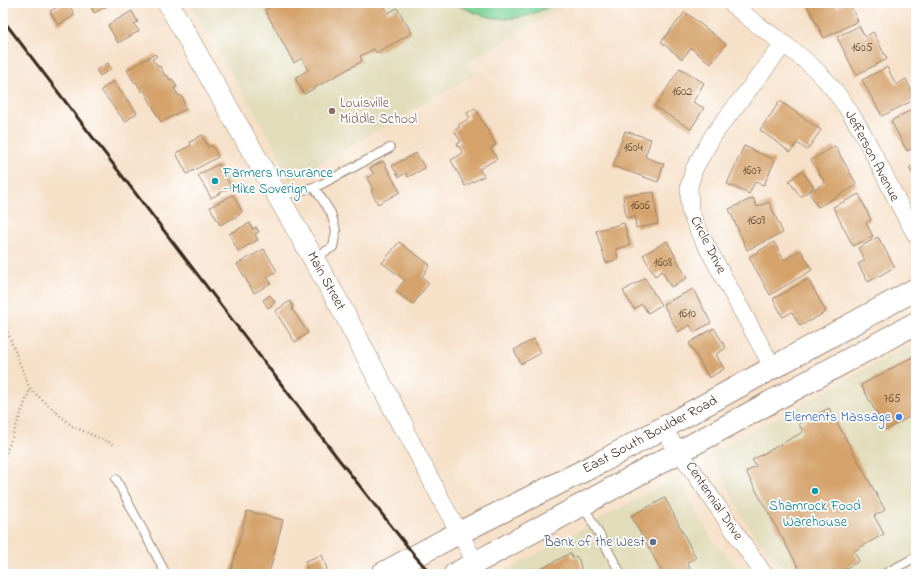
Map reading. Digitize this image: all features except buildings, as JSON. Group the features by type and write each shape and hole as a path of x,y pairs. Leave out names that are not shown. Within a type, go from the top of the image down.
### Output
{"main road":[{"name":"East South Boulder Road","path":"382,574 459,533 553,487 916,289"},
{"name":"East South Boulder Road","path":"455,574 916,323"}],"street":[{"name":"Main Street","path":"168,3 341,307 459,533 476,562"},
{"name":"Jefferson Avenue","path":"731,3 815,70 844,104 857,123 916,235"},
{"name":"Circle Drive","path":"773,368 700,234 690,211 689,187 694,169 714,134 784,44"},
{"name":"Centennial Drive","path":"662,428 764,574"}],"lane":[{"path":"279,197 320,186 390,148"},
{"path":"314,187 331,213 336,231 333,247 314,258"},
{"path":"116,479 166,574"},
{"path":"583,505 621,574"},
{"path":"884,574 916,557"}],"path":[{"path":"3,321 30,389 72,426 115,445"},
{"path":"3,461 30,389"}],"shaded area":[{"name":"Louisville Middle School","path":"190,3 570,3 467,62 474,75 289,181 276,148"},
{"path":"916,342 916,563 896,574 787,574 744,519 711,454"},
{"path":"677,477 713,541 744,574 500,574"}],"green space":[{"path":"454,3 555,3 529,15 505,19 480,15"}],"railway":[{"path":"3,20 340,461 431,574"}],"place":[{"name":"Louisville Middle School","path":"332,111"},
{"name":"Farmers Insurance - Mike Soverign","path":"215,181"},
{"name":"Elements Massage","path":"899,417"},
{"name":"Shamrock Food Warehouse","path":"815,491"},
{"name":"Bank of the West","path":"653,542"}]}
